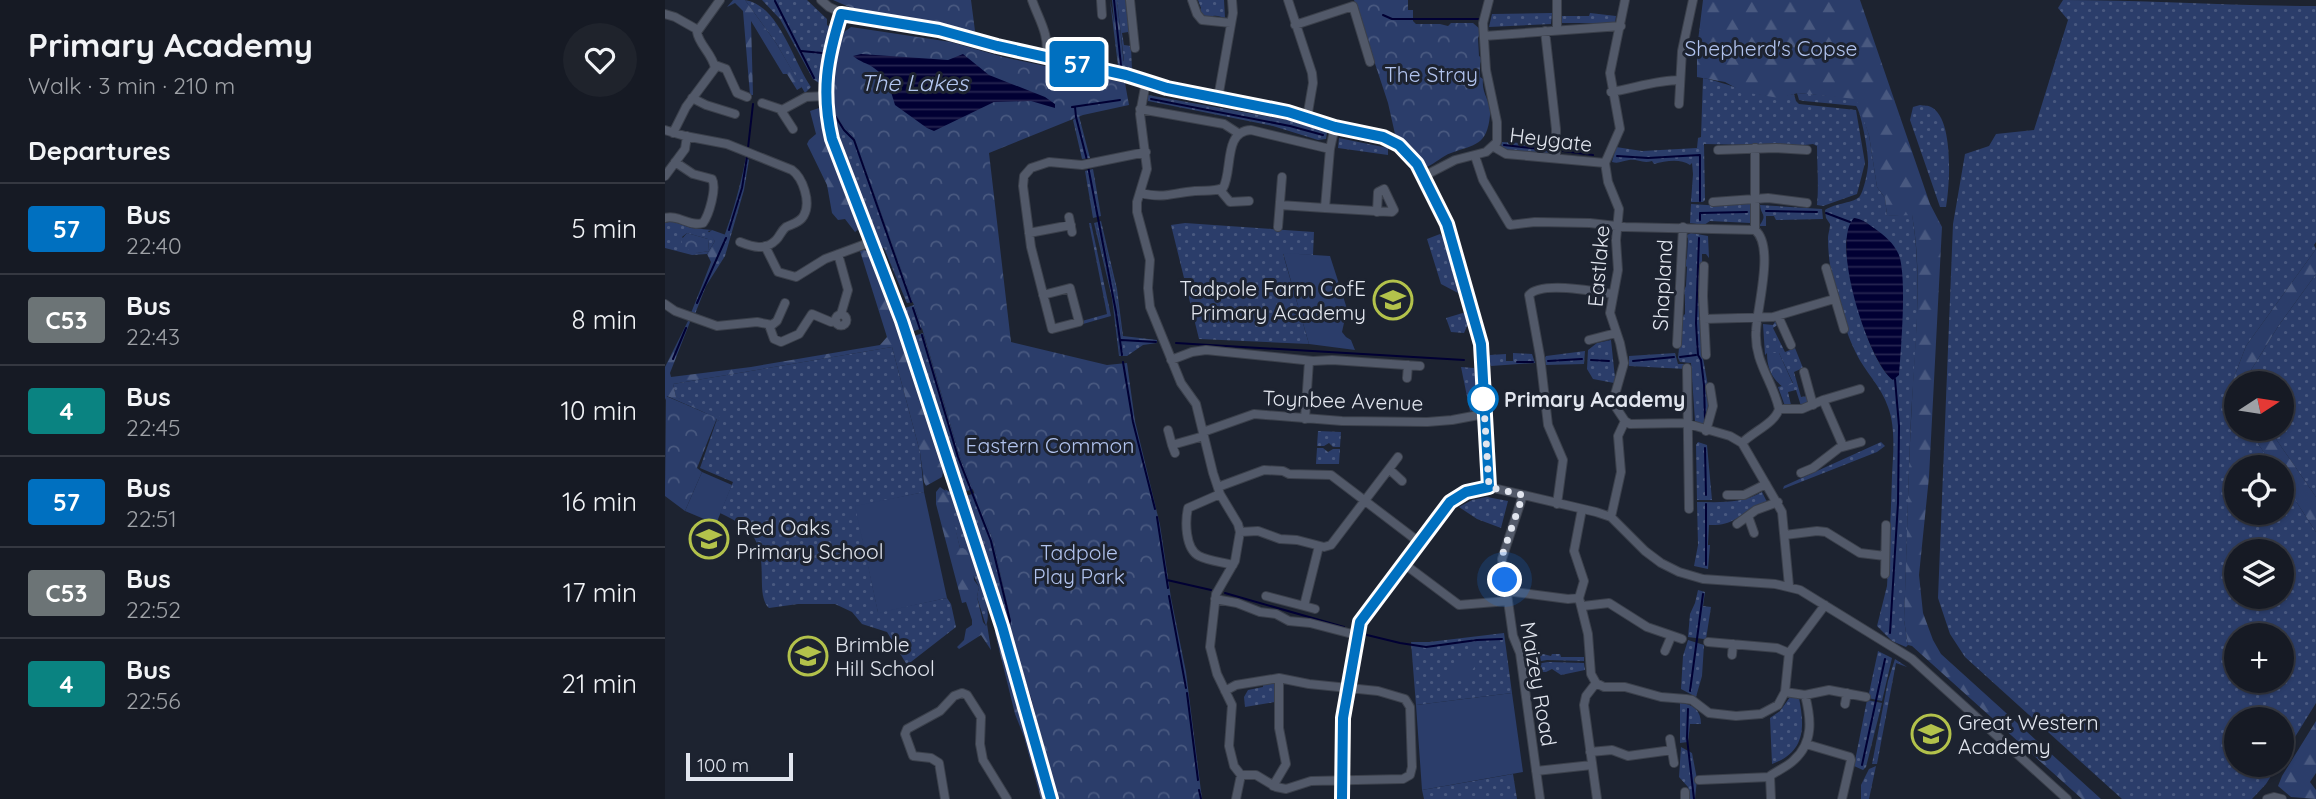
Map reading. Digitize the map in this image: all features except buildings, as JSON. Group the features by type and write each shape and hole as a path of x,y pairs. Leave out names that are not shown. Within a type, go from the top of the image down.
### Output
{"street":[{"path":"720,0 698,30 698,38 709,50 715,65 726,69 737,93 747,97"},
{"path":"821,0 841,14 939,30 1393,141 1409,154 1424,176 1452,238 1486,350 1484,414 1489,487"},
{"path":"1032,0 1045,31 1046,57"},
{"path":"1101,0 1102,15"},
{"path":"1125,43 1135,45 1130,0"},
{"path":"1192,0 1202,20 1231,23"},
{"path":"1218,98 1231,23 1232,0"},
{"path":"1288,0 1314,83 1307,118"},
{"path":"1424,176 1451,162 1475,156 1494,147 1497,142 1498,130 1487,84 1483,23 1489,0"},
{"path":"1557,0 1557,30"},
{"path":"1605,163 1620,129 1609,73 1625,0"},
{"path":"1679,104 1684,40 1693,0"},
{"path":"1295,25 1352,3 1370,62"},
{"path":"665,14 698,30"},
{"path":"841,14 828,57 825,96 835,149 902,321 986,575 1051,799"},
{"path":"1484,36 1621,26"},
{"path":"1545,31 1557,139 1556,158"},
{"path":"715,65 669,131 727,144 792,170 798,175 806,196 804,216 784,228 774,241 756,247 740,242"},
{"path":"1611,92 1665,80 1680,80"},
{"path":"1146,82 1140,109 1147,169 1137,212 1150,260 1148,297 1184,389 1196,404 1219,491 1240,532 1233,565 1218,587 1210,647 1217,674 1233,707 1229,746 1234,766 1241,775"},
{"path":"782,110 806,97 825,96"},
{"path":"692,98 735,114"},
{"path":"762,103 782,110 793,129"},
{"path":"1140,109 1224,124 1238,133 1251,130 1330,149"},
{"path":"1325,208 1330,149 1335,127"},
{"path":"1140,193 1162,197 1194,191 1220,190 1226,185 1238,133"},
{"path":"665,176 685,149 687,136"},
{"name":"Heygate","path":"1494,147 1506,154 1605,163"},
{"path":"1755,148 1755,230"},
{"path":"1718,150 1807,150"},
{"path":"1043,295 1070,288 1079,321 1052,329 1043,295 1029,233 1023,184 1026,174 1034,167 1049,162 1083,165 1146,152"},
{"path":"1475,156 1483,180 1510,225 1535,222 1755,230 1760,234 1763,242 1761,300 1756,338 1759,359 1779,409 1774,420 1756,430 1742,443"},
{"path":"665,218 671,216 694,225 703,223 715,188 712,179 693,174 675,162"},
{"name":"Eastlake","path":"1605,163 1608,182 1619,206 1618,270 1610,313 1624,363 1614,398 1615,406 1625,421"},
{"path":"1278,228 1282,177"},
{"path":"1220,190 1230,202 1249,201"},
{"path":"1713,202 1768,198 1807,203"},
{"path":"1280,205 1377,212"},
{"path":"1029,233 1071,224"},
{"name":"Shapland","path":"1677,344 1683,228"},
{"path":"765,246 777,271 793,277 801,276 814,264 871,242"},
{"path":"769,325 774,339 781,342 799,334 812,314 831,322 838,317 848,290 838,254"},
{"path":"1704,266 1706,355"},
{"path":"1826,268 1844,329"},
{"path":"1556,504 1563,460 1548,425 1528,300 1531,291 1564,288 1612,294"},
{"path":"1704,318 1777,316 1834,299"},
{"path":"666,308 717,326 757,322 769,325 776,321 785,303"},
{"path":"1777,316 1791,345"},
{"name":"Eastlake","path":"1590,340 1616,333"},
{"path":"1171,360 1206,350 1309,361 1420,366"},
{"path":"1305,419 1309,361"},
{"path":"1407,378 1408,365"},
{"path":"1679,502 1689,505 1687,368"},
{"path":"1804,372 1813,405"},
{"path":"1706,430 1713,406 1710,387"},
{"path":"1779,409 1798,409 1860,389"},
{"path":"1823,400 1843,446"},
{"name":"Toynbee Avenue","path":"1168,430 1174,449 1203,434 1254,414 1305,419 1427,422 1484,414"},
{"path":"1611,517 1621,472 1618,436 1625,421 1636,425 1688,424 1730,436 1742,443 1778,502 1784,517 1789,586"},
{"path":"1801,473 1813,468 1843,446 1861,442"},
{"path":"1240,532 1258,531 1280,539 1319,546 1331,545 1398,457"},
{"path":"1389,469 1402,481"},
{"path":"1233,565 1198,556 1191,546 1188,534 1188,508 1264,470 1283,471 1294,475 1336,476 1365,502 1419,542"},
{"path":"1727,495 1744,495 1766,484"},
{"path":"1342,799 1342,733 1356,635 1362,617 1454,499 1489,487 1611,517 1644,551 1679,572 1712,580 1789,586 1825,605 1912,659 2067,799"},
{"name":"Maizey Road","path":"1523,495 1502,559 1513,636 1520,653 1540,799"},
{"path":"1737,524 1756,510 1778,502"},
{"path":"1582,509 1574,551 1584,581 1581,602 1588,634 1591,674 1596,683 1604,687 1625,687 1661,697 1692,700 1709,713 1724,716 1764,714 1777,705 1785,692 1789,653 1825,605"},
{"path":"1748,516 1754,533"},
{"path":"1885,574 1886,525"},
{"path":"1785,535 1826,531 1860,553 1885,556"},
{"path":"1304,606 1319,546"},
{"path":"1403,564 1459,605 1508,601"},
{"path":"1506,591 1581,602 1609,603 1647,626 1682,639"},
{"path":"1266,596 1315,609"},
{"path":"1215,599 1276,614 1289,621 1310,623 1356,635"},
{"path":"1665,651 1671,636"},
{"path":"1707,642 1777,648 1789,653"},
{"path":"1732,655 1733,644"},
{"path":"1225,691 1236,685 1279,678 1389,693 1409,703 1412,768 1410,775 1403,779 1311,781 1286,789 1273,786 1256,775 1241,775"},
{"path":"1273,786 1286,764 1279,728 1279,678"},
{"path":"1596,683 1584,701 1597,799"},
{"path":"1785,692 1805,695 1825,690 1866,697"},
{"path":"945,799 939,763 931,758 913,756 905,734 907,729 940,711 954,696 962,693 969,697 981,717 980,744 983,760 1007,799"},
{"path":"1845,704 1847,694"},
{"path":"1699,780 1770,777 1795,760 1806,744 1810,722 1805,695"},
{"path":"1670,739 1674,763"},
{"path":"1806,744 1850,757 1842,799"},
{"path":"1590,752 1607,750 1628,756 1672,750"},
{"path":"1536,771 1592,765"},
{"path":"1236,799 1241,775"},
{"path":"1770,777 1771,799"},
{"path":"2267,799 2282,799"}],"green space":[{"path":"733,0 745,0 776,43 802,87 797,90 787,74 783,74 751,21 753,95 750,95 743,11 735,3 727,7"},
{"path":"745,0 757,4 776,23 811,87 805,93 776,43"},
{"path":"762,0 807,0 827,19 827,25 832,28 823,56 819,83 813,79 780,19"},
{"path":"833,0 971,0 975,31 971,35 934,21 856,10"},
{"path":"1110,0 1118,63 1124,61 1117,0 1127,0 1131,40 1128,32 1122,33 1124,45 1131,46 1132,70 1118,66"},
{"path":"1112,0 1117,0 1124,65 1118,63"},
{"path":"1198,0 1224,0 1225,18 1203,16 1199,12 1201,8"},
{"name":"The Stray","path":"1354,0 1408,0 1408,10 1413,10 1413,21 1416,24 1448,26 1451,23 1473,23 1481,30 1478,38 1479,56 1482,58 1480,77 1483,79 1490,110 1483,138 1427,167 1411,146 1395,134 1388,103"},
{"name":"Shepherd's Copse","path":"1703,0 1860,0 1930,204 1942,227 1929,477 1919,575 1923,613 1941,654 2101,799 2082,799 1908,645 1904,620 1918,284 1912,215 1887,216 1885,198 1877,187 1869,135 1856,99 1798,93 1779,98 1743,92 1725,82 1697,77 1697,49"},
{"path":"2063,0 2316,6 2316,249 2246,346 2236,371 2224,371 2224,441 2256,441 2266,455 2224,455 2224,525 2294,525 2294,498 2316,532 2316,703 2294,739 2294,707 2224,707 2224,777 2270,777 2252,799 2122,799 1965,657 1950,634 1938,598 1953,224 1965,154 1989,146 1996,134 2034,130 2068,20 2058,8"},
{"path":"860,10 934,21 961,32 935,25 859,15"},
{"path":"1552,13 1551,24 1489,27 1492,14"},
{"path":"1590,13 1616,16 1615,23 1561,23 1562,16 1589,16"},
{"name":"Eastern Common","path":"851,27 951,42 1003,57 1125,83 1129,105 1083,115 989,153 1011,342 1107,365 1127,363 1135,421 1160,525 1186,672 1202,799 1058,799 1031,698 1009,630 1011,622 993,540 960,457 921,325 855,140 836,114 833,84 836,62 844,32"},
{"path":"1703,78 1770,96 1794,94 1799,104 1856,110 1865,163 1857,194 1823,206 1817,205 1817,146 1813,144 1704,144 1703,202 1691,202 1692,163 1690,165 1682,161 1672,161 1654,164 1652,161 1632,160 1612,162 1616,147 1642,151 1697,148 1698,138 1701,137"},
{"path":"829,88 833,94 837,116 855,140 913,302 907,303 884,248 877,249 835,137"},
{"path":"1797,93 1857,98 1869,135 1877,187 1885,198 1887,216 1912,214 1918,290 1904,620 1908,645 1906,647 1892,641 1877,626 1887,586 1893,450 1891,415 1885,399 1850,341 1830,267 1830,224 1825,210 1860,196 1868,164 1864,134 1856,106 1799,100","holes":["1854,218 1867,223 1901,266 1902,326 1893,380 1884,370 1867,337 1847,259 1846,242"]},
{"path":"1148,95 1288,120 1327,132 1326,139 1318,140 1273,126 1148,101"},
{"path":"1913,107 1931,107 1944,124 1949,153 1946,207 1940,207 1910,120"},
{"path":"819,108 845,195 860,228 855,232 845,219 838,220 832,213 827,185 807,144 816,134 810,111"},
{"path":"1079,116 1090,158 1082,159 1073,120"},
{"path":"1339,138 1388,148 1388,155 1338,148"},
{"path":"1554,141 1553,152 1548,155 1504,150 1501,145 1502,142 1544,144"},
{"path":"746,157 749,160 744,190 725,256 706,286 695,314 691,313 722,243"},
{"path":"1093,169 1101,216 1093,218 1085,171"},
{"path":"1732,203 1752,204 1750,223 1690,223 1691,204 1722,206"},
{"path":"1760,205 1822,209 1823,219 1776,220 1774,216 1766,216 1766,226 1759,226 1764,217"},
{"path":"672,221 691,228 712,230 708,231 715,241 709,251 707,254 692,255 665,248 665,223","holes":["687,233 708,239 709,251 697,253 682,237"]},
{"path":"1101,221 1117,289 1123,336 1157,340 1157,343 1143,345 1127,356 1119,356 1112,298 1094,223","holes":["1096,223 1100,223 1115,288 1122,338 1156,340 1123,343 1120,355 1114,304"]},
{"path":"1089,223 1111,316 1083,324 1082,321 1107,314"},
{"path":"1096,223 1100,223 1115,288 1122,337 1156,340 1123,343 1123,355 1120,355 1114,304"},
{"path":"1185,223 1314,232 1313,255 1283,254 1309,344 1199,339 1171,225"},
{"path":"712,230 726,235 702,294 699,293 711,262 707,254 715,241 708,233"},
{"path":"687,233 708,239 709,251 697,253 684,248 681,240"},
{"path":"1691,233 1708,236 1709,258 1702,254 1703,358 1711,403 1706,426 1695,421 1691,363 1680,362 1678,358 1682,317 1685,314 1683,292 1687,267 1684,264 1688,238 1685,236"},
{"path":"1440,234 1446,240 1458,293 1441,284 1427,239"},
{"path":"861,249 867,251 897,331 943,472 942,477 926,486 924,482 920,452 892,347 673,384 676,397 719,414 719,420 716,422 717,418 667,396 665,400 665,367 689,319 670,373 671,377 751,367 880,345 887,337"},
{"path":"2316,249 2316,274 2279,325 2250,371 2236,371 2246,346"},
{"path":"867,251 871,255 902,333 944,468 942,477 943,472 897,331"},
{"path":"881,251 905,308 914,305 922,328 912,332 908,330 878,252"},
{"path":"1283,253 1330,256 1350,318 1344,323 1342,332 1351,340 1355,350 1309,344"},
{"path":"2316,274 2316,497 2294,465 2294,455 2287,455 2277,441 2294,441 2294,371 2250,371 2279,325"},
{"path":"1466,312 1469,322 1464,333 1451,332 1446,318"},
{"path":"1776,320 1779,324 1773,328 1785,352 1795,348 1803,368 1794,372 1801,397 1808,396 1810,404 1801,406 1796,390 1788,392 1791,405 1796,404 1796,407 1785,406 1778,387 1793,383 1779,353 1765,355 1763,324 1773,325"},
{"path":"923,333 960,457 973,489 961,493 913,343 914,336"},
{"path":"1611,340 1614,383 1593,379 1587,369 1588,350 1597,343"},
{"path":"892,347 920,452 924,492 856,507 878,612 947,598 956,627 907,665 887,632 862,624 852,612 835,604 798,604 769,608 763,592 761,558 753,536 741,525 720,513 733,482 700,468 719,420 676,397 673,384"},
{"path":"1585,351 1584,364 1545,365 1546,356"},
{"path":"1513,353 1532,354 1535,363 1491,366 1488,360 1490,355 1506,354 1506,361 1513,361"},
{"path":"1675,353 1678,364 1687,364 1690,367 1693,420 1690,420 1686,369 1629,366 1629,356"},
{"path":"1767,353 1779,353 1793,384 1783,387 1775,380 1769,368"},
{"path":"1461,367 1474,368 1479,406 1476,410 1470,411"},
{"path":"666,396 717,418 697,468 702,472 685,511 665,496"},
{"path":"1318,431 1341,432 1340,447 1333,447 1329,443 1317,446"},
{"path":"2256,441 2277,441 2287,455 2266,455"},
{"path":"1698,442 1707,445 1712,500 1697,500"},
{"path":"1881,442 1885,446 1877,452 1783,489 1784,486"},
{"path":"1317,448 1328,452 1340,449 1339,464 1316,464"},
{"path":"2294,465 2316,497 2316,532 2294,498"},
{"path":"702,472 732,485 716,524 685,511"},
{"path":"940,487 947,492 960,548 972,551 974,580 979,587 977,597 983,622 986,626 987,624 991,650 981,635 959,649 957,647 964,640 966,629 972,625 972,620 966,602 962,603 936,504 936,492"},
{"path":"945,489 956,501 985,585 988,616 986,626 977,597 979,587 960,548"},
{"path":"924,492 947,598 878,613 855,506"},
{"path":"1762,492 1767,502 1727,523 1709,525 1708,569 1694,566 1698,545 1697,502 1738,500"},
{"path":"975,493 993,540 1011,622 1009,630 1031,697 1058,799 1054,799 1003,617 963,497"},
{"path":"1487,497 1508,501 1501,528 1477,519 1459,507 1472,500"},
{"name":"Tadpole Play Park","path":"1068,549 1075,549 1078,556 1086,561 1080,573 1072,578 1062,574 1057,567 1060,555"},
{"path":"1698,590 1705,592 1703,606 1711,607 1706,639 1688,637 1690,614"},
{"path":"996,624 1047,799 1041,799 1015,714 995,633"},
{"path":"1504,633 1512,693 1416,705 1411,642"},
{"path":"1688,640 1704,645 1702,676 1696,697 1681,689 1683,656"},
{"path":"1878,651 1892,658 1882,701 1868,698"},
{"path":"1543,654 1584,657 1584,661 1547,660 1525,664 1524,658"},
{"path":"1463,657 1475,666 1468,677 1457,681 1450,678 1455,659"},
{"path":"1895,659 1907,667 1896,663 1877,764 1872,764 1888,681"},
{"path":"1548,662 1584,663 1585,670 1561,675 1552,669 1546,672 1526,671 1525,666"},
{"path":"1263,682 1275,682 1275,702 1245,707 1244,697 1248,690 1263,687"},
{"path":"1512,693 1523,772 1422,790 1416,705"},
{"path":"1790,697 1799,698 1802,719 1800,738 1791,753 1772,764 1770,718 1780,711"},
{"path":"1867,700 1882,703 1863,770 1854,766"},
{"path":"1680,703 1695,709 1700,715 1701,724 1690,724 1688,742 1680,743"},
{"path":"2316,721 2316,773 2310,782 2316,790 2316,799 2291,797 2278,786 2282,777 2294,777 2294,757"},
{"path":"1681,747 1692,753 1697,779 1695,799 1690,799 1688,787 1679,777"},
{"path":"1876,766 1869,799 1861,799 1861,785 1869,769"},
{"path":"1513,774 1517,799 1424,799 1422,790"}],"water":[{"name":"The Lakes","path":"861,54 948,60 963,54 989,75 1045,97 1055,104 1055,108 1031,101 994,102 934,131 895,105 882,76 853,56"},
{"path":"1854,218 1864,221 1881,233 1892,243 1899,255 1903,280 1902,332 1899,375 1893,380 1883,369 1873,350 1855,301 1846,251 1848,231"}],"waterway":[{"path":"1114,0 1121,65"},
{"path":"775,1 814,78"},
{"path":"1383,15 1392,19 1478,19"},
{"path":"801,51 822,53"},
{"path":"1151,99 1323,135"},
{"path":"1072,107 1120,100"},
{"path":"748,148 753,104"},
{"path":"1075,107 1087,160"},
{"path":"834,114 854,140 911,302"},
{"path":"1504,145 1550,150"},
{"path":"1563,151 1593,155"},
{"path":"1617,156 1648,158 1700,155 1700,201"},
{"path":"729,230 742,188 747,157"},
{"path":"1088,166 1122,355"},
{"path":"1766,211 1817,212"},
{"path":"1700,220 1700,213 1747,212"},
{"path":"1826,213 1850,222"},
{"path":"697,303 726,238"},
{"path":"1699,238 1696,323 1698,355 1704,385 1705,420"},
{"path":"913,308 920,329"},
{"path":"673,359 686,328"},
{"path":"922,335 958,457 991,541 1010,621 1008,629 1030,698 1056,799"},
{"path":"1121,340 1156,342"},
{"path":"1176,343 1464,360"},
{"path":"1680,357 1696,355"},
{"path":"1633,361 1674,357"},
{"path":"1548,361 1582,359"},
{"path":"1591,360 1609,361"},
{"path":"1123,362 1133,422 1155,509"},
{"path":"1517,362 1533,362"},
{"path":"1890,633 1898,503 1899,426 1895,379"},
{"path":"1705,448 1706,495"},
{"path":"1706,504 1706,565"},
{"path":"1157,517 1168,588"},
{"path":"1167,580 1211,590"},
{"path":"1225,593 1344,627"},
{"path":"1690,691 1703,594"},
{"path":"1169,596 1186,688"},
{"path":"1367,635 1426,647 1502,639"},
{"path":"1862,765 1885,659"},
{"path":"1187,693 1198,780"},
{"path":"1688,709 1687,738 1694,799"},
{"path":"1199,790 1201,799"}],"bus line":[{"name":"57","path":"1051,799 1002,626 902,321 832,139 827,116 826,77 829,50 841,14 939,30 1126,75 1167,88 1288,112 1335,127 1377,135 1406,150 1417,164 1452,238 1481,344 1489,487 1466,492 1450,502 1367,609 1360,622 1345,698 1341,751 1342,799"}],"place":[{"name":"Tadpole Farm CofE Primary Academy","path":"1393,300"},
{"name":"Primary Academy","path":"1483,399"},
{"name":"Red Oaks Primary School","path":"709,539"},
{"name":"Brimble Hill School","path":"808,656"},
{"name":"Great Western Academy","path":"1931,734"}],"route":[{"path":"1483,399 1483,390 1489,487 1523,495 1503,553 1505,580"}]}
